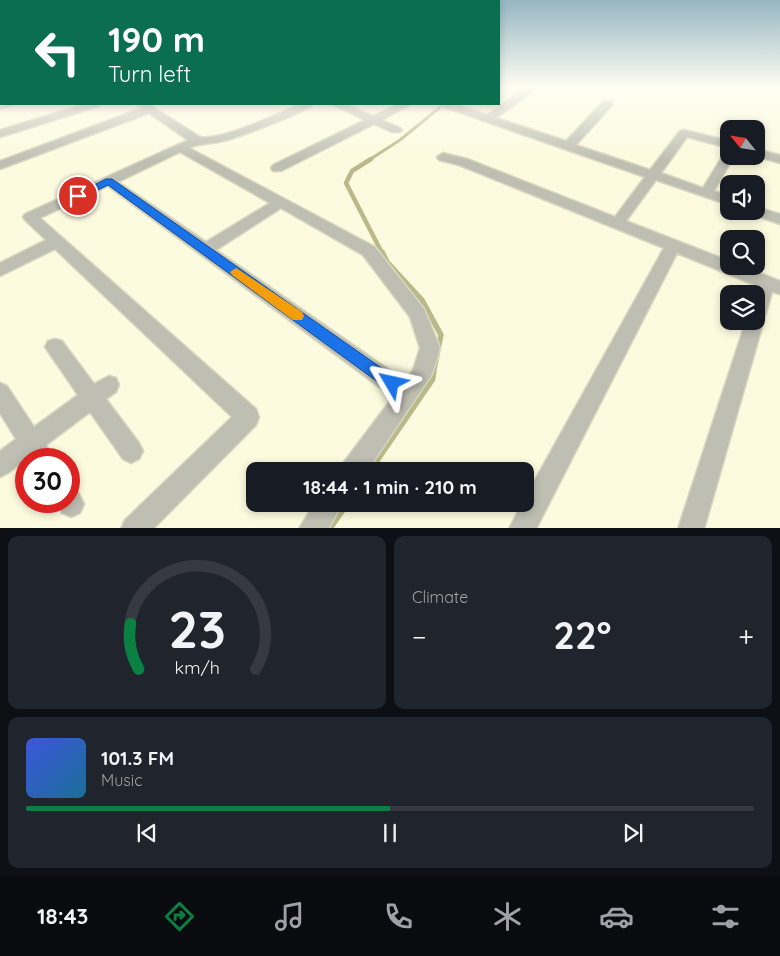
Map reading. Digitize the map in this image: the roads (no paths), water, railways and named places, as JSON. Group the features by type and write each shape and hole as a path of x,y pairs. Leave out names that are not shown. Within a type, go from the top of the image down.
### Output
{"street":[{"path":"0,134 71,112"},
{"path":"0,166 135,112"},
{"path":"151,112 189,144 282,202 369,250 418,314 430,348 422,374 359,462"},
{"path":"134,528 248,417 30,218 189,144 227,137 290,112"},
{"path":"354,112 396,130"},
{"path":"277,168 391,112"},
{"path":"467,112 720,198"},
{"path":"488,119 499,112"},
{"path":"568,146 600,112"},
{"path":"617,224 684,133 720,143"},
{"path":"765,155 780,159"},
{"path":"443,157 463,162 773,286 765,300"},
{"path":"706,193 723,165"},
{"path":"109,181 407,394"},
{"path":"205,250 282,202"},
{"path":"765,214 780,219"},
{"path":"0,270 57,241"},
{"path":"522,528 673,246"},
{"path":"690,528 752,330"},
{"path":"55,347 131,451"},
{"path":"39,448 91,398 109,385"},
{"path":"0,393 34,448"},
{"path":"0,465 15,459"},
{"path":"312,528 324,512"}],"waterway":[{"path":"369,160 400,140 435,112"},
{"path":"371,159 352,171 346,183 382,253"},
{"path":"382,252 387,262 422,300 441,335 433,374"},
{"path":"375,462 432,379 433,372"},
{"path":"330,528 341,512"}]}
